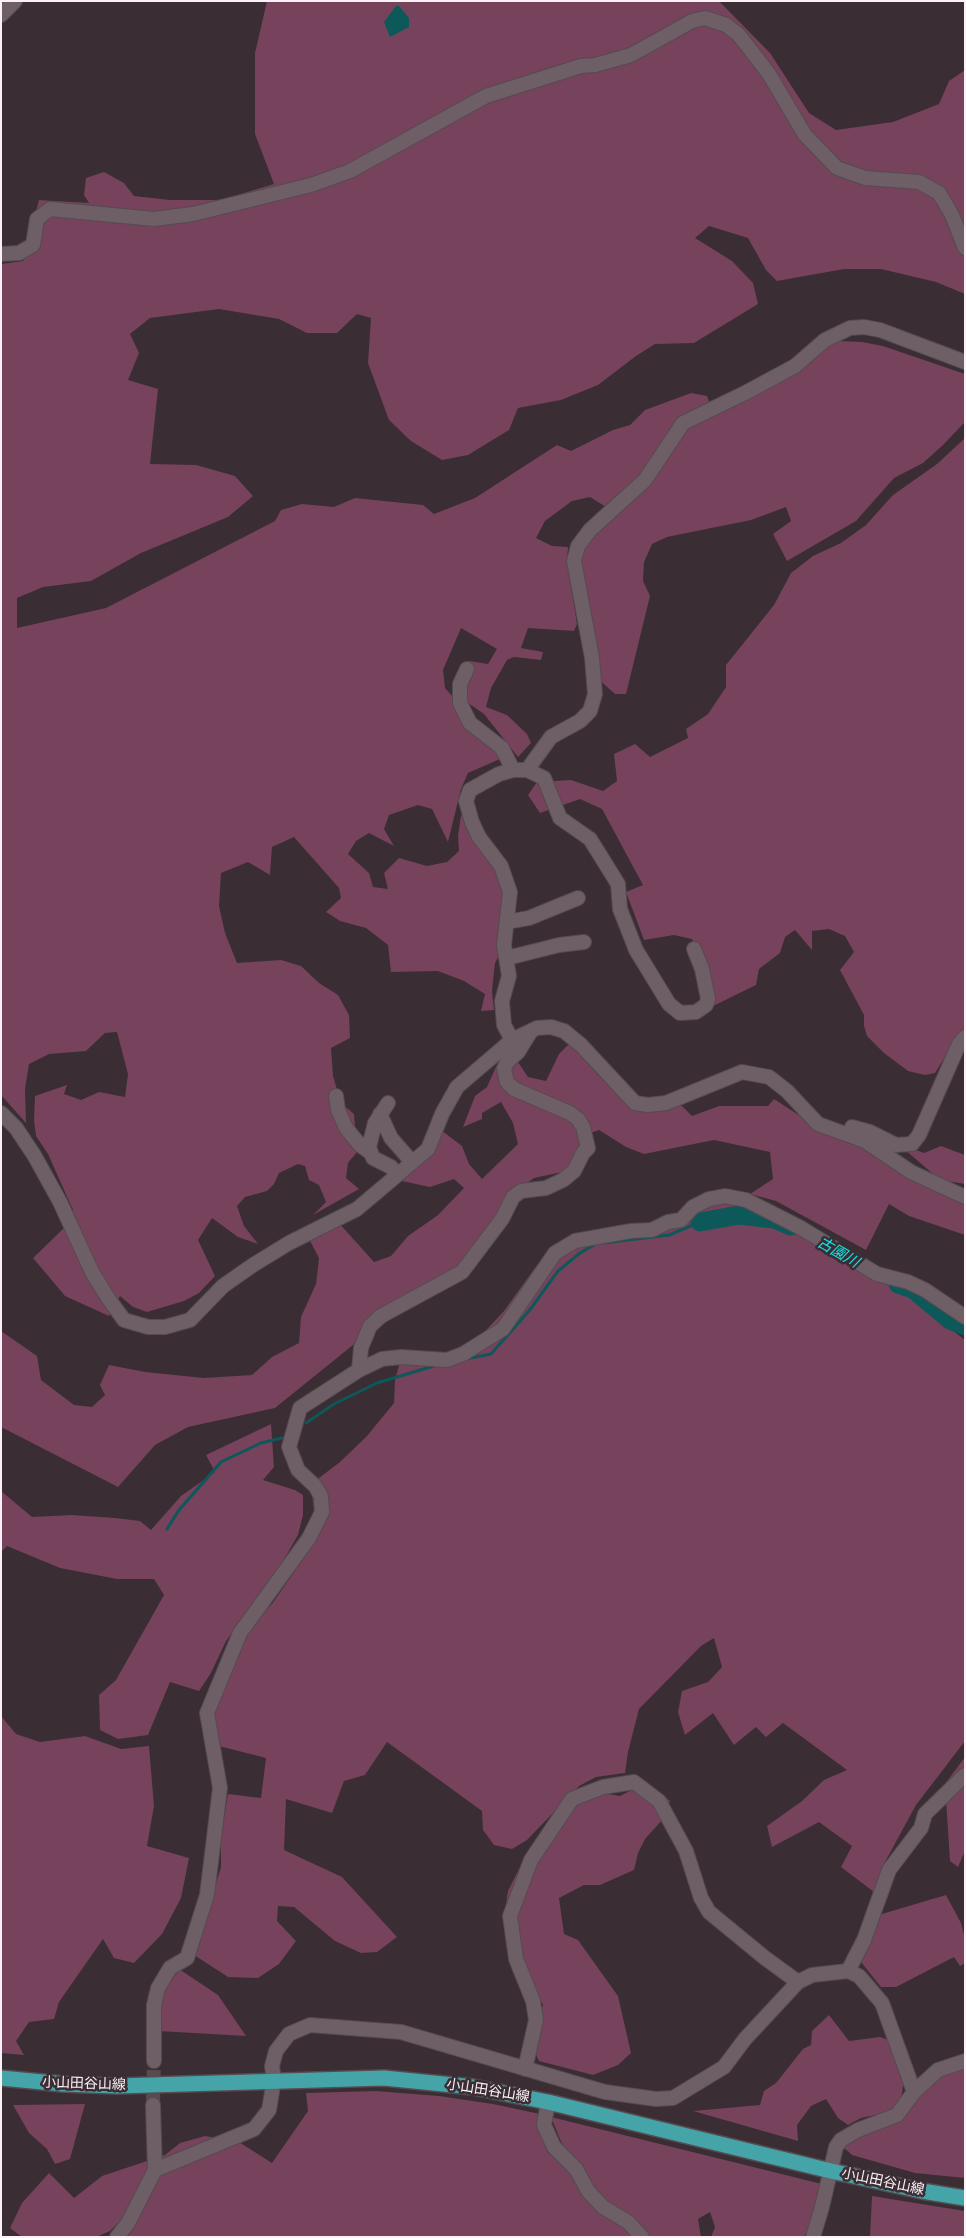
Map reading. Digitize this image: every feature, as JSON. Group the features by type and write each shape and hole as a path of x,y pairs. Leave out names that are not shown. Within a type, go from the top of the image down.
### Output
{"main road":[{"name":"小山田谷山線","path":"1,2078 63,2084 117,2086 356,2078 413,2080 473,2087 548,2102 831,2171 922,2191 965,2198"}],"street":[{"path":"1,15 15,1"},
{"path":"1,254 19,253 34,245 37,219 50,209 154,219 193,214 311,185 350,171 486,96 581,66 595,65 631,55 692,21 705,18 726,25 739,35 769,74 805,136 837,168 865,178 919,182 938,193 952,215 965,248"},
{"path":"527,770 551,737 580,721 590,711 595,694 592,658 574,561 578,546 590,530 645,480 682,422 745,393 795,366 825,340 850,328 864,327 880,330 965,362"},
{"path":"466,669 460,684 460,703 470,723 502,748 513,770"},
{"path":"512,1040 504,1025 502,1001 509,976 504,945 510,892 508,880 502,866 479,837 466,801 470,790 498,774 513,770 527,770 544,778 560,818 590,840 618,884 620,909 636,950 669,1004 680,1013 696,1012 706,1005 708,999 702,970 694,949"},
{"path":"507,922 529,918 578,898"},
{"path":"507,958 559,945 584,942"},
{"path":"1,1113 16,1128 34,1155 60,1202 92,1272 108,1298 124,1320 148,1327 165,1327 190,1320 223,1286 253,1265 289,1243 357,1209 428,1149 442,1114 457,1087 512,1040 531,1031 551,1027 564,1032 581,1045 635,1103 648,1105 666,1103 742,1072 769,1077 787,1090 818,1124 865,1141 911,1172 960,1194"},
{"path":"359,1370 361,1348 370,1326 381,1316 462,1272 502,1219 513,1197 521,1191 546,1188 563,1180 574,1171 583,1153 588,1148 583,1127 578,1119 570,1113 514,1090 507,1082 504,1069 507,1062 518,1052 531,1031"},
{"path":"840,1133 852,1127 870,1132 896,1145 912,1144 919,1135 959,1044 965,1038"},
{"path":"336,1096 338,1110 346,1128 371,1153"},
{"path":"397,1175 391,1167 373,1158 369,1147 374,1128 384,1109 391,1138 412,1162"},
{"path":"154,2061 154,2005 158,1988 170,1968 187,1958 207,1895 220,1788 206,1713 240,1634 309,1538 322,1512 321,1496 315,1486 298,1470 289,1447 300,1408 359,1370 382,1360 401,1357 447,1360 463,1354 503,1329 555,1253 575,1240 631,1231 652,1230 668,1222 681,1220 693,1207 709,1199 725,1196 746,1200 801,1228 877,1274 908,1282 925,1290 965,1317"},
{"path":"848,1971 864,1940 889,1870 922,1828 925,1814 965,1775"},
{"path":"525,2069 536,2020 534,2001 516,1959 510,1916 531,1860 572,1799 603,1787 634,1782 658,1801 686,1851 701,1898 709,1912 765,1958 798,1982"},
{"path":"155,2170 254,2129 269,2110 274,2080 272,2066 276,2051 282,2041 299,2028 322,2024 401,2032 605,2092 656,2100 673,2098 724,2067 745,2039 798,1982 812,1975 848,1971 859,1976 882,2003 914,2092"},
{"path":"813,2237 836,2147 841,2140 858,2130 897,2115 914,2092 938,2070 965,2061"},
{"path":"548,2102 544,2125 554,2147 576,2169 593,2196 603,2207 628,2222 642,2237"},
{"path":"117,2237 128,2223 155,2170 153,2105"}],"shaded area":[{"path":"267,1 719,1 770,53 809,113 836,130 893,122 939,104 949,81 965,70 965,294 936,282 881,269 844,269 777,281 766,270 748,238 709,226 695,238 732,261 753,283 758,304 694,343 655,344 598,385 561,400 518,408 509,430 468,455 442,460 411,441 389,420 368,363 371,318 357,314 337,333 307,333 279,319 219,309 150,318 130,334 139,353 128,380 158,389 150,464 196,465 235,476 253,496 228,517 141,553 91,581 43,587 17,598 17,628 106,608 275,521 281,510 302,504 334,507 355,498 423,505 434,514 475,498 557,445 571,451 613,430 630,425 645,410 691,393 707,396 711,407 837,341 862,342 883,346 965,374 965,422 923,463 894,478 856,521 787,561 773,534 791,521 786,507 751,520 667,537 652,544 644,562 643,581 650,596 626,694 615,694 597,678 579,552 606,507 590,497 572,501 545,521 536,538 552,546 568,547 567,561 577,624 574,631 528,628 521,648 543,652 541,660 514,657 507,660 491,688 486,707 507,715 527,734 531,743 518,757 484,714 468,703 461,690 462,671 470,661 488,664 497,649 461,628 443,670 445,688 497,746 500,759 468,773 461,789 448,842 432,809 418,805 389,815 384,829 394,846 369,833 356,841 348,854 369,873 373,887 388,889 384,873 399,858 427,866 447,862 459,851 458,836 461,815 480,822 509,894 510,936 495,963 492,991 494,1010 481,1011 485,994 464,981 438,971 391,972 388,945 366,928 340,921 326,912 341,898 339,888 294,837 272,847 270,875 248,862 221,873 219,906 225,933 237,963 281,960 301,966 319,983 338,995 349,1015 350,1038 331,1048 333,1076 341,1103 354,1114 357,1152 348,1163 346,1178 359,1189 313,1215 326,1202 319,1185 309,1180 305,1166 298,1164 279,1173 274,1184 267,1191 245,1197 237,1206 244,1226 258,1244 238,1237 212,1218 198,1240 215,1276 199,1293 184,1301 147,1312 133,1307 120,1296 109,1316 65,1296 33,1258 65,1227 73,1210 48,1154 36,1136 34,1120 35,1096 67,1085 64,1094 81,1100 99,1092 125,1097 128,1074 117,1032 105,1033 86,1051 49,1054 29,1064 25,1089 26,1123 1,1095 1,264 23,261 39,200 89,203 84,195 86,178 104,172 124,183 134,196 170,200 221,200 274,184 255,134 255,53"},
{"path":"965,438 965,1036 950,1049 935,1073 925,1075 908,1071 884,1053 867,1036 864,1026 864,1015 840,970 854,952 845,936 829,929 812,931 812,950 795,930 785,937 780,953 759,969 756,985 711,1007 708,980 692,939 674,935 644,940 626,892 643,885 602,809 580,799 540,813 528,795 537,782 571,780 603,791 617,781 614,754 635,744 650,757 688,738 686,729 708,714 726,687 726,665 774,605 791,573 813,556 841,543 866,525 893,495 937,464"},
{"path":"570,1043 599,1076 633,1105 650,1109 681,1105 692,1116 719,1106 768,1106 774,1099 814,1125 865,1146 965,1200 965,1235 909,1216 889,1204 866,1250 776,1201 750,1194 773,1179 770,1152 714,1140 644,1154 626,1147 599,1130 585,1135 567,1171 534,1178 518,1190 514,1212 462,1270 384,1320 275,1408 188,1427 155,1445 118,1487 1,1427 1,1331 37,1356 41,1380 74,1405 92,1407 105,1395 100,1385 109,1365 145,1372 204,1378 252,1375 272,1357 299,1343 301,1317 316,1284 319,1258 309,1239 338,1222 374,1262 391,1256 408,1236 438,1215 464,1188 454,1179 430,1187 397,1180 437,1127 462,1146 469,1164 482,1179 518,1144 513,1123 501,1102 482,1113 482,1119 463,1127 475,1096 487,1087 500,1058 514,1056 528,1077 546,1081 559,1054"},
{"path":"897,1143 924,1153 941,1146 965,1155 965,1184 940,1180"},
{"path":"724,1199 750,1206 853,1253 965,1340 965,1741 916,1805 885,1862 874,1892 841,1867 852,1846 819,1822 772,1847 767,1826 802,1801 824,1780 847,1770 783,1723 766,1737 756,1727 734,1745 713,1713 685,1735 678,1712 682,1691 708,1682 722,1667 714,1638 701,1646 639,1709 628,1752 625,1773 596,1777 579,1786 527,1840 512,1849 494,1845 483,1830 482,1811 387,1742 365,1775 344,1781 332,1813 286,1799 284,1850 342,1877 397,1937 377,1952 361,1953 335,1941 294,1907 278,1906 277,1921 296,1941 279,1964 258,1978 228,1977 194,1955 221,1867 221,1835 228,1794 261,1798 266,1758 215,1745 213,1713 224,1658 260,1614 272,1604 303,1559 314,1512 311,1484 340,1462 367,1436 394,1403 395,1380 400,1362 449,1356 475,1342 504,1311 537,1265 562,1245 682,1214"},
{"path":"271,1424 274,1467 263,1480 295,1490 303,1495 303,1515 298,1535 279,1568 226,1641 211,1673 199,1691 170,1682 148,1735 118,1739 100,1730 99,1695 116,1680 164,1595 154,1579 117,1579 60,1568 7,1546 1,1552 1,1491 32,1517 72,1515 115,1518 140,1521 151,1530 181,1496 215,1472 206,1455"},
{"path":"1,1716 16,1734 40,1742 85,1736 121,1749 149,1746 154,1806 147,1846 189,1858 181,1898 162,1934 134,1963 114,1958 103,1939 59,2002 54,2019 29,2022 16,2041 24,2055 1,2053"},
{"path":"965,1757 965,1851 958,1867 950,1861 945,1784"},
{"path":"639,1786 652,1786 670,1801 664,1818 645,1839 638,1853 634,1870 600,1885 584,1885 559,1898 564,1934 578,1940 618,1996 631,2053 618,2065 593,2075 539,2061 531,2045 543,2005 511,1939 504,1917 508,1891 522,1863 539,1841 590,1791 620,1796"},
{"path":"946,1895 961,1923 965,1939 965,1963 960,1966 954,1957 896,1987 881,1987 861,1962 875,1916"},
{"path":"179,1969 218,1995 246,2036 158,2031 158,2001"},
{"path":"829,2015 849,2041 880,2037 894,2042 906,2067 900,2106 885,2113 861,2118 848,2125 838,2118 826,2099 811,2106 797,2125 798,2141 693,2111 760,2105 764,2091 776,2083 803,2049 811,2045 812,2031"},
{"path":"965,2061 965,2178 915,2173 852,2155 843,2147 857,2132 884,2123 927,2077"},
{"path":"376,2091 439,2096 493,2104 540,2114 540,2131 548,2153 566,2160 564,2149 551,2117 822,2184 807,2233 803,2237 711,2237 715,2227 710,2212 698,2219 701,2237 124,2237 137,2222 134,2211 126,2215 110,2231 96,2237 22,2237 10,2228 22,2203 49,2173 74,2198 102,2176 165,2155 180,2143 205,2136 239,2142 272,2163 308,2111 306,2093"},
{"path":"85,2104 70,2159 55,2164 47,2149 29,2133 13,2105"},
{"path":"872,2196 965,2211 965,2237 870,2237"}],"water":[{"path":"396,6 399,6 409,18 409,27 390,37 384,22"}],"waterway":[{"name":"古園川","path":"700,1222 739,1215 774,1219 791,1226"},
{"path":"603,1243 669,1235 700,1222"},
{"path":"465,1359 491,1354 529,1311 558,1271 580,1253 597,1243"},
{"name":"古園川","path":"898,1284 913,1289 950,1320 965,1326"},
{"path":"306,1423 334,1404 377,1383 437,1365"},
{"path":"167,1529 179,1510 221,1462 261,1443 282,1438"}],"tunnel":[{"path":"153,2105 154,2061"}]}
